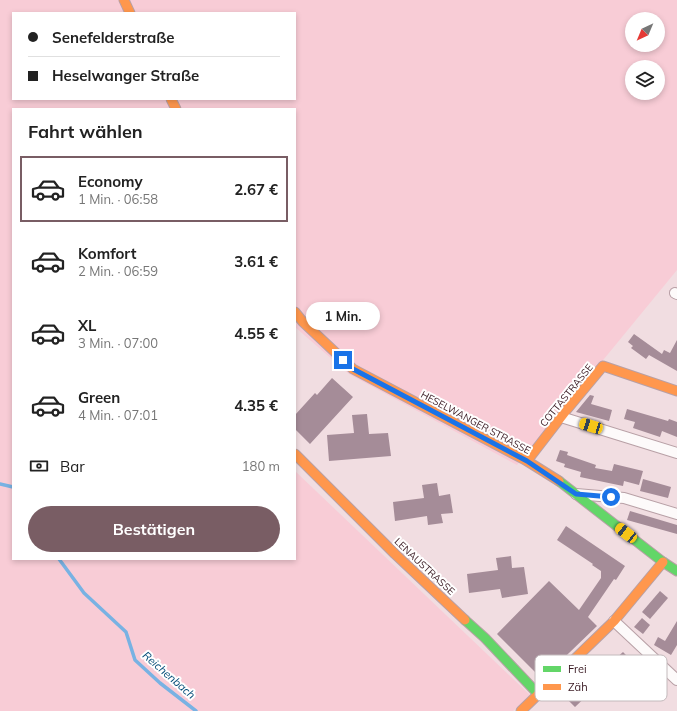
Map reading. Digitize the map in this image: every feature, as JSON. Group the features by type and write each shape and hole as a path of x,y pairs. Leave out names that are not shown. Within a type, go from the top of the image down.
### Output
{"street":[{"path":"124,0 130,12"},
{"name":"HESELWANGER STRASSE","path":"296,313 303,322 353,369 527,461 576,494 663,562 677,571"},
{"name":"COTTASTRASSE","path":"527,461 603,366 677,391"},
{"path":"561,417 677,453"},
{"name":"LENAUSTRASSE","path":"296,455 395,554 485,638 535,691"},
{"path":"576,494 624,498 677,514"},
{"path":"579,655 614,620 663,562"},
{"path":"614,620 651,655"},
{"path":"667,670 677,680"},
{"path":"521,711 535,699"}],"shaded area":[{"path":"0,0 677,0 677,270 517,465 349,374 296,328 296,108 12,108 12,560 296,560 296,472 531,696 513,711 0,711"}],"building":[{"path":"634,334 662,354 664,350 670,353 677,340 677,371 649,355 646,359 631,348 633,346 628,342"},
{"path":"332,378 353,397 310,444 296,430 296,414 315,393 317,395"},
{"path":"590,395 594,396 591,404 612,410 609,421 576,412"},
{"path":"627,409 668,421 669,419 677,422 677,437 662,431 660,437 633,428 635,422 624,419"},
{"path":"367,414 369,434 388,433 391,456 329,461 327,435 354,433 352,415"},
{"path":"560,450 568,452 567,455 596,465 595,468 612,471 614,464 643,471 639,485 624,481 623,486 580,477 581,472 564,467 565,464 556,461"},
{"path":"643,479 671,487 668,498 640,491"},
{"path":"437,483 439,496 450,494 453,513 441,514 443,523 428,525 427,516 395,521 393,502 424,498 422,485"},
{"path":"630,511 677,525 677,534 627,520"},
{"path":"566,526 625,566 616,580 614,579 588,617 597,626 567,655 535,655 535,672 497,634 549,581 579,610 601,578 601,571 592,565 593,564 557,540"},
{"path":"511,556 512,568 524,567 528,594 502,598 500,589 469,593 467,574 498,570 496,558"},
{"path":"660,591 668,598 650,619 642,612"},
{"path":"642,618 650,625 643,634 634,627"},
{"path":"677,621 677,645 671,655 654,645 658,637 665,641"},
{"path":"569,701 581,701 575,707"}],"waterway":[{"name":"Reichenbach","path":"0,484 12,487"},
{"name":"Reichenbach","path":"60,560 84,593 126,632 135,660 160,683 196,711"}],"traffic: fast":[{"path":"559,481 663,562 677,571"},
{"path":"465,620 485,638 535,691"}],"traffic: slow":[{"path":"124,0 130,12"},
{"path":"172,100 176,108"},
{"path":"296,313 303,322 353,369 527,461 559,481"},
{"path":"527,461 603,366 677,391"},
{"path":"296,455 395,554 465,620"},
{"path":"579,655 614,621 663,562"},
{"path":"521,711 535,697"}],"route":[{"path":"343,360 353,369 527,461 565,485 576,494 611,497"}]}
